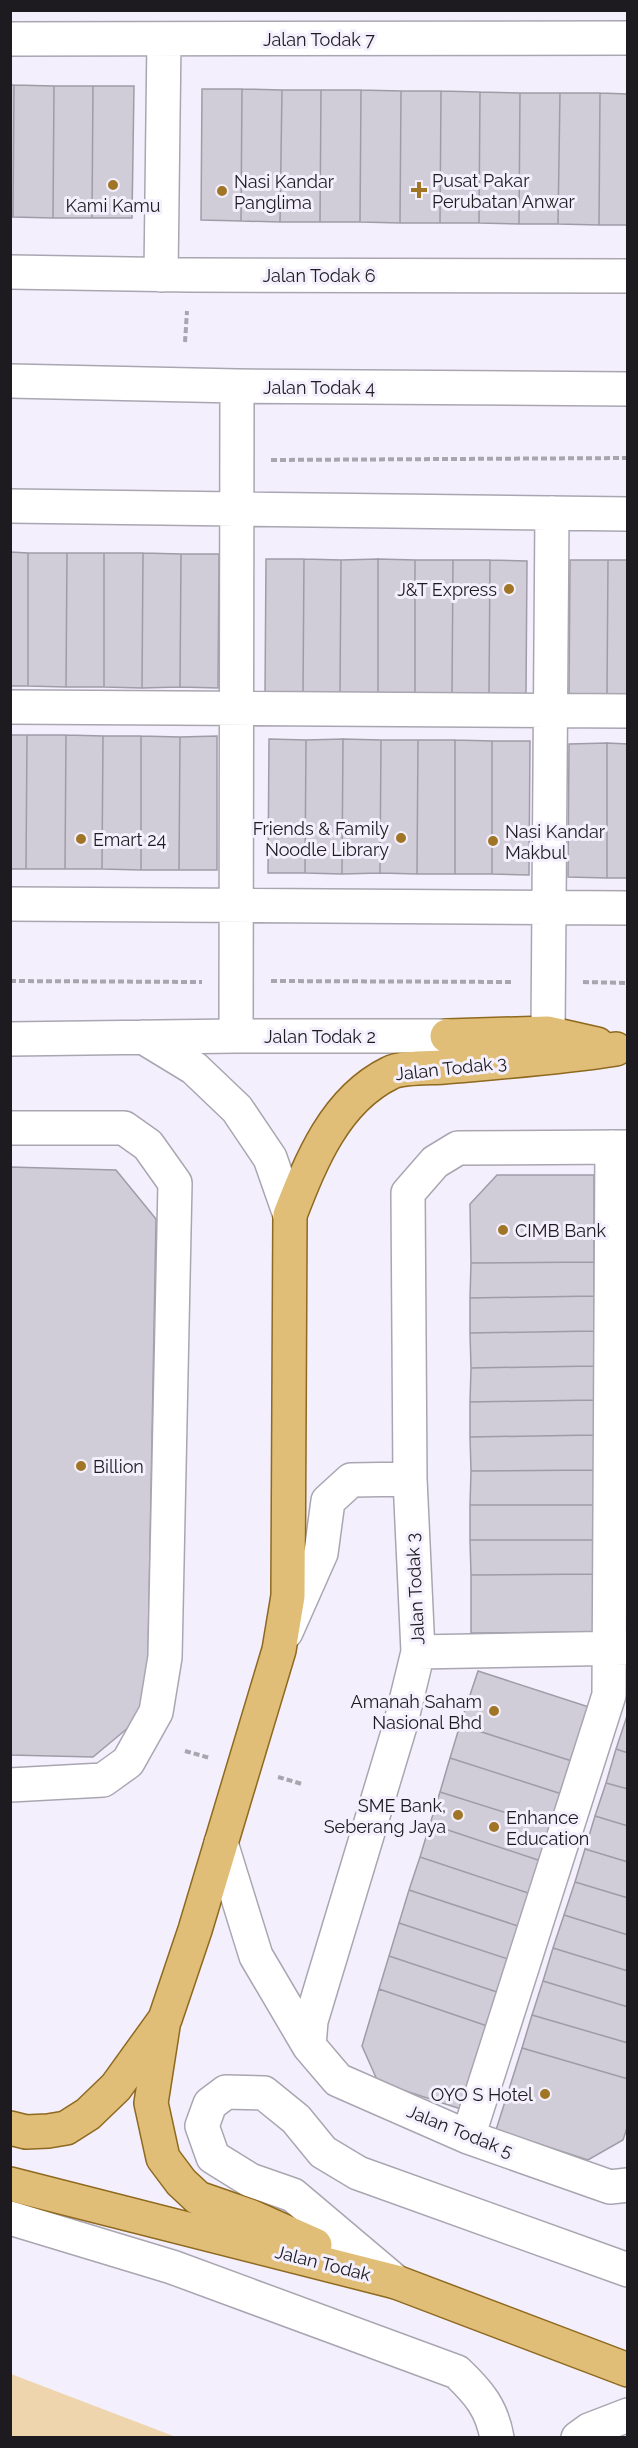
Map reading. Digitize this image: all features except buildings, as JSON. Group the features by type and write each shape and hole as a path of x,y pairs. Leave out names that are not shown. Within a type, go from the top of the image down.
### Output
{"main road":[{"name":"Jalan Todak 2","path":"447,1036 548,1033 622,1049"},
{"name":"Jalan Todak 3","path":"396,2282 250,2216 198,2198 181,2182 163,2158 151,2103 165,2019 195,1930 279,1650 288,1596 290,1215 310,1163 335,1121 361,1092 392,1071 579,1055 622,1049"},
{"name":"Jalan Todak 3","path":"10,2128 26,2132 48,2132 66,2128 88,2114 116,2087 165,2019"},
{"name":"Jalan Todak","path":"10,2184 396,2282 627,2370"}],"street":[{"name":"Jalan Todak 7","path":"10,39 627,38"},
{"path":"161,275 164,39"},
{"name":"Jalan Todak 6","path":"10,272 161,275 627,276"},
{"name":"Jalan Todak 4","path":"10,381 237,387 627,389"},
{"path":"236,1036 237,387"},
{"path":"10,506 627,513"},
{"path":"548,1033 552,513"},
{"path":"10,707 627,711"},
{"path":"10,904 627,908"},
{"name":"Jalan Todak 2","path":"10,1039 447,1036"},
{"name":"Jalan Todak 3","path":"143,1037 194,1068 237,1109 270,1158 290,1215"},
{"path":"10,1128 124,1128 148,1145 175,1183 165,1657 156,1712 128,1761 103,1780 24,1784"},
{"path":"468,2137 609,1695 619,1648 620,1147"},
{"name":"Jalan Todak 3","path":"309,2046 311,2021 400,1726 418,1652 410,1479 408,1192 435,1162 458,1148 620,1147"},
{"path":"279,1650 321,1552 328,1501 351,1480 410,1479"},
{"path":"418,1652 619,1648"},
{"name":"Jalan Todak 5","path":"221,1843 256,1956 309,2046 338,2080 468,2137 610,2187 627,2185"},
{"path":"396,2282 293,2195 250,2180 213,2157 202,2126 210,2104 226,2092 264,2093 296,2119 323,2152 358,2173 627,2270"},
{"path":"10,2218 172,2267 457,2372 481,2395 495,2425 497,2438"},
{"path":"578,2438 589,2430 627,2415"}],"path":[{"path":"237,461 627,458"},
{"path":"10,981 209,982"},
{"path":"267,981 627,983"}],"shaded area":[{"path":"11,2374 176,2437 11,2437"}],"place":[{"name":"Kami Kamu","path":"113,185"},
{"name":"Pusat Pakar Perubatan Anwar","path":"419,190"},
{"name":"Nasi Kandar Panglima","path":"222,191"},
{"name":"J&T Express","path":"509,589"},
{"name":"Friends & Family Noodle Library","path":"401,838"},
{"name":"Emart 24","path":"81,839"},
{"name":"Nasi Kandar Makbul","path":"493,841"},
{"name":"CIMB Bank","path":"503,1230"},
{"name":"Billion","path":"81,1466"},
{"name":"Amanah Saham Nasional Bhd","path":"494,1711"},
{"name":"SME Bank, Seberang Jaya","path":"458,1815"},
{"name":"Enhance Education","path":"494,1827"},
{"name":"OYO S Hotel","path":"545,2094"}]}
